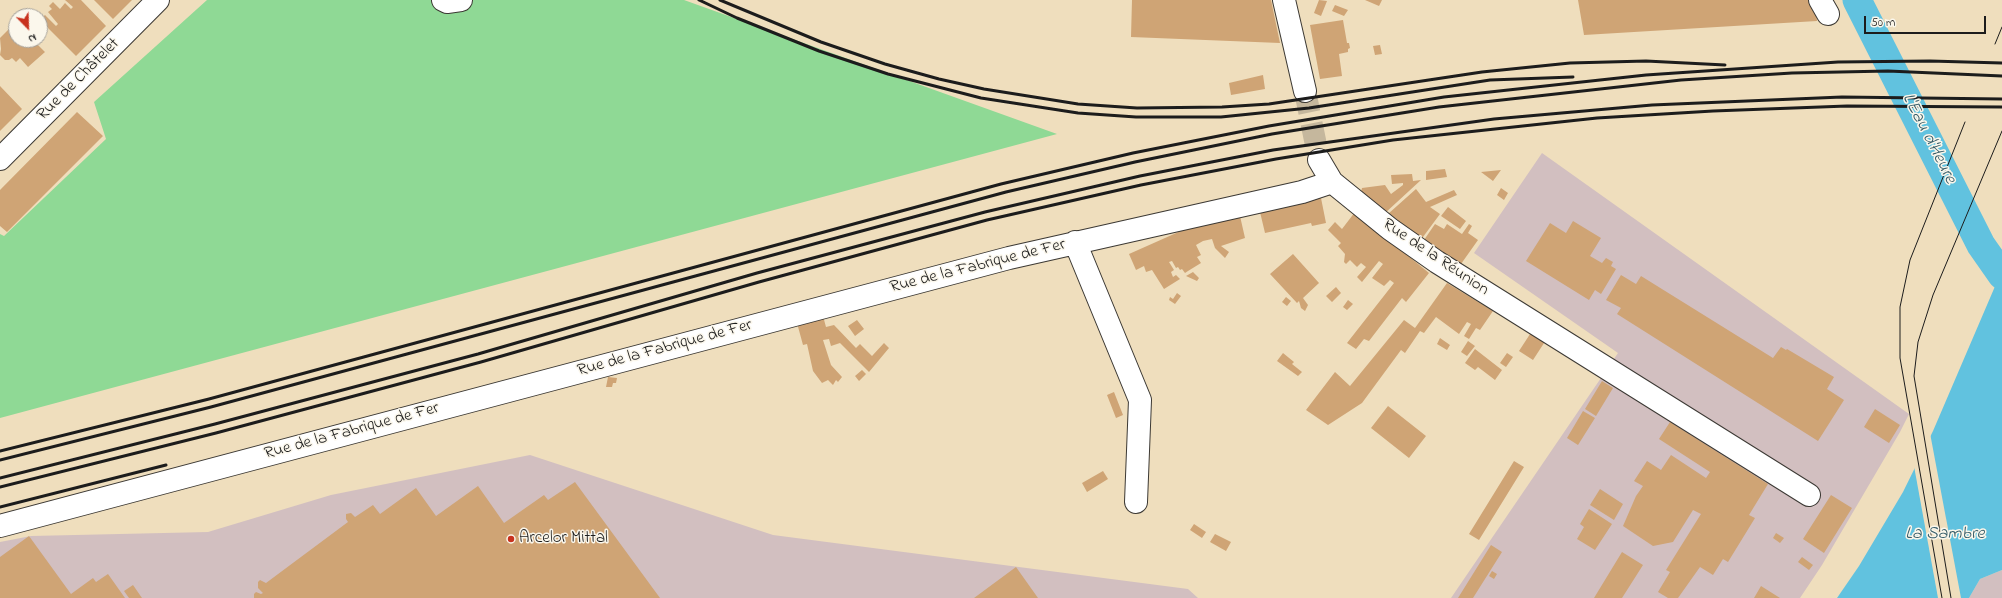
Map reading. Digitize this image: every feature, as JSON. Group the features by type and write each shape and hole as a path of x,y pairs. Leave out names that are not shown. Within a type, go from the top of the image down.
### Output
{"street":[{"name":"Rue de Châtelet","path":"0,159 158,0"},
{"path":"443,0 447,2 462,0"},
{"path":"1284,0 1305,91"},
{"name":"Rue de la Réunion","path":"1319,160 1332,182 1390,229 1437,262 1809,495"},
{"name":"Rue de la Fabrique de Fer","path":"0,526 566,375 1074,242 1302,192 1332,182"},
{"path":"1074,242 1140,400 1136,502"}],"shaded area":[{"path":"1542,153 1909,414 1822,565 1800,598 1451,598 1618,353 1474,253"},
{"path":"530,455 773,535 1188,589 1198,598 0,598 0,542 31,536 208,532 331,495"},
{"path":"2002,570 2002,598 1969,598 1980,579"}],"green space":[{"path":"207,0 684,0 1057,134 0,418 0,234 4,236 106,139 94,102"}],"water":[{"name":"La Sambre","path":"2002,270 2002,570 1980,579 1969,598 1837,598 1859,566 1903,492 1933,431"}],"pier":[{"path":"1930,433 1961,598 1938,598 1914,466"}],"building":[{"path":"65,0 81,0 106,26 76,56 48,28 48,18 56,26 58,24 48,12 52,9 49,6 53,2 60,9 65,3 71,9 73,7"},
{"path":"94,0 132,0 113,19"},
{"path":"1132,0 1271,0 1280,43 1131,37"},
{"path":"1319,0 1327,1 1321,16 1314,13"},
{"path":"1365,0 1382,0 1379,6"},
{"path":"1578,0 1812,0 1816,9 1817,21 1584,35"},
{"path":"1335,5 1348,10 1344,16 1332,11"},
{"path":"1343,20 1347,43 1349,43 1350,48 1348,49 1348,52 1339,54 1342,76 1320,79 1310,25"},
{"path":"8,30 8,48 41,48 45,52 28,67 20,58 16,62 12,58 5,60 0,55 0,38"},
{"path":"1380,45 1382,54 1375,55 1373,46"},
{"path":"1263,75 1265,89 1231,95 1229,83"},
{"path":"0,86 22,109 0,131"},
{"path":"77,112 103,136 7,232 0,226 0,190"},
{"path":"1445,169 1447,177 1426,180 1426,171"},
{"path":"1501,170 1493,181 1481,172"},
{"path":"1412,174 1413,181 1421,180 1384,214 1361,192 1362,188 1385,185 1391,194 1403,185 1403,183 1392,184 1391,175"},
{"path":"1501,188 1508,193 1504,200 1497,195"},
{"path":"1416,189 1426,202 1454,190 1457,195 1430,207 1440,214 1420,241 1388,214"},
{"path":"1321,198 1326,223 1312,226 1311,223 1265,233 1260,212"},
{"path":"1448,207 1466,221 1460,229 1441,216"},
{"path":"1355,212 1429,273 1406,302 1402,298 1369,341 1364,339 1356,349 1347,343 1394,283 1390,280 1384,286 1372,278 1383,264 1379,261 1362,282 1357,277 1366,267 1361,263 1357,267 1350,260 1346,264 1344,262 1345,254 1338,246 1341,243 1328,230 1335,222 1342,229"},
{"path":"1240,216 1245,238 1221,246 1229,252 1225,258 1215,248 1212,239 1203,241 1196,245 1201,255 1197,257 1201,263 1185,273 1182,269 1180,270 1178,267 1176,268 1172,261 1169,262 1174,270 1171,272 1173,277 1176,275 1180,279 1164,289 1152,270 1146,272 1144,266 1136,270 1129,254 1183,230"},
{"path":"1573,221 1601,238 1590,256 1602,263 1606,258 1613,262 1611,266 1616,269 1601,294 1595,290 1589,300 1526,261 1550,223 1566,233"},
{"path":"1435,224 1444,229 1447,224 1462,234 1469,224 1472,226 1468,233 1478,240 1461,264 1424,240"},
{"path":"1293,254 1319,283 1303,298 1308,305 1305,311 1301,308 1299,301 1297,303 1270,274"},
{"path":"1193,272 1199,278 1197,281 1186,276"},
{"path":"1621,275 1636,284 1641,276 1773,358 1781,347 1786,350 1787,349 1834,377 1827,389 1844,400 1818,441 1617,314 1621,308 1606,300"},
{"path":"1447,283 1493,311 1480,330 1476,328 1469,339 1464,336 1471,324 1467,322 1459,334 1436,317 1424,333 1420,331 1405,353 1401,350 1362,403 1328,425 1306,410 1335,372 1350,386 1404,320 1415,328"},
{"path":"1336,287 1341,293 1332,302 1326,296"},
{"path":"1177,293 1181,296 1175,304 1169,300 1170,297 1173,299"},
{"path":"1286,297 1291,301 1287,306 1282,302"},
{"path":"1348,300 1353,304 1347,310 1343,307"},
{"path":"823,316 826,327 834,325 856,348 860,344 872,356 884,343 889,348 869,372 840,343 831,346 829,339 823,340 831,365 842,377 838,382 836,380 833,385 828,380 822,383 813,371 807,344 803,345 797,323"},
{"path":"857,320 864,329 855,336 848,326"},
{"path":"1532,331 1546,340 1533,360 1519,351"},
{"path":"1440,338 1450,345 1447,350 1437,344"},
{"path":"1468,341 1475,346 1467,356 1461,352"},
{"path":"1475,349 1502,370 1495,380 1478,367 1475,370 1465,363"},
{"path":"1283,353 1294,362 1292,364 1302,372 1298,376 1277,361"},
{"path":"1507,353 1513,357 1506,367 1500,363"},
{"path":"862,370 866,374 859,381 855,376"},
{"path":"608,377 617,378 616,383 613,383 612,387 606,387"},
{"path":"1602,381 1613,388 1596,416 1585,409"},
{"path":"1114,392 1123,415 1116,418 1107,395"},
{"path":"1388,406 1426,436 1409,458 1371,428"},
{"path":"1875,409 1900,425 1889,443 1864,427"},
{"path":"1583,411 1595,418 1578,445 1567,438"},
{"path":"1670,422 1768,484 1749,515 1755,518 1728,562 1723,559 1713,575 1700,567 1678,598 1668,598 1658,592 1670,572 1666,570 1701,514 1693,510 1673,542 1653,546 1623,526 1636,496 1643,486 1634,481 1647,461 1661,470 1671,455 1706,478 1710,472 1659,439"},
{"path":"1514,461 1524,467 1479,540 1469,534"},
{"path":"1103,471 1108,479 1087,492 1082,483"},
{"name":"Arcelor Mittal","path":"575,482 660,598 254,598 254,594 256,592 261,594 263,593 258,588 258,582 260,580 266,583 348,522 346,519 346,514 351,513 355,517 373,505 380,514 416,488 436,516 478,486 504,523 544,495 548,500"},
{"path":"1600,489 1623,504 1614,520 1590,505"},
{"path":"1831,495 1852,508 1824,553 1803,539"},
{"path":"1589,509 1612,524 1595,550 1577,539 1584,527 1580,524"},
{"path":"1194,524 1206,532 1202,538 1190,530"},
{"path":"1776,533 1784,538 1780,543 1773,538"},
{"path":"1215,534 1231,542 1226,551 1210,542"},
{"path":"29,536 71,594 93,578 96,582 108,574 125,598 0,598 0,557"},
{"path":"1491,545 1502,552 1473,598 1458,598"},
{"path":"1622,552 1643,565 1622,598 1594,598"},
{"path":"1802,557 1813,565 1809,570 1798,562"},
{"path":"1016,567 1038,598 974,598"},
{"path":"1492,571 1497,574 1494,579 1489,576"},
{"path":"133,585 142,598 129,598 124,591"},
{"path":"1761,586 1780,598 1754,598"}],"waterway":[{"name":"L'Eau d'Heure","path":"1857,0 1981,245 2002,275"}],"tunnel":[{"path":"1305,91 1319,160"}],"tram line":[{"path":"1995,44 2002,27"},
{"path":"1942,598 1900,358 1900,307 1910,260 1965,122"},
{"path":"1951,598 1914,376 1918,342 1933,295 2002,131"}],"railway":[{"path":"699,0 737,18 819,51 888,74 981,98 1078,113 1136,117 1221,117 1309,108 1490,80 1573,77"},
{"path":"720,0 821,42 885,64 939,79 984,89 1078,104 1137,108 1222,107 1269,104 1482,72 1570,63 1646,61 1725,65"},
{"path":"0,451 209,399 1001,184 1133,153 1269,126 1444,97 1646,75 1838,62 1930,61 2002,63"},
{"path":"0,460 211,407 1006,192 1135,162 1272,134 1439,107 1681,80 1792,73 1888,71 2002,76"},
{"path":"0,478 215,424 478,354 757,273 985,212 1140,176 1273,150 1494,119 1652,105 1842,97 2002,99"},
{"path":"0,487 216,433 481,362 759,282 987,220 1141,185 1276,159 1393,140 1597,118 1713,111 1847,106 2002,107"},
{"path":"0,507 166,465"}],"place":[{"name":"Arcelor Mittal","path":"511,539"}]}
